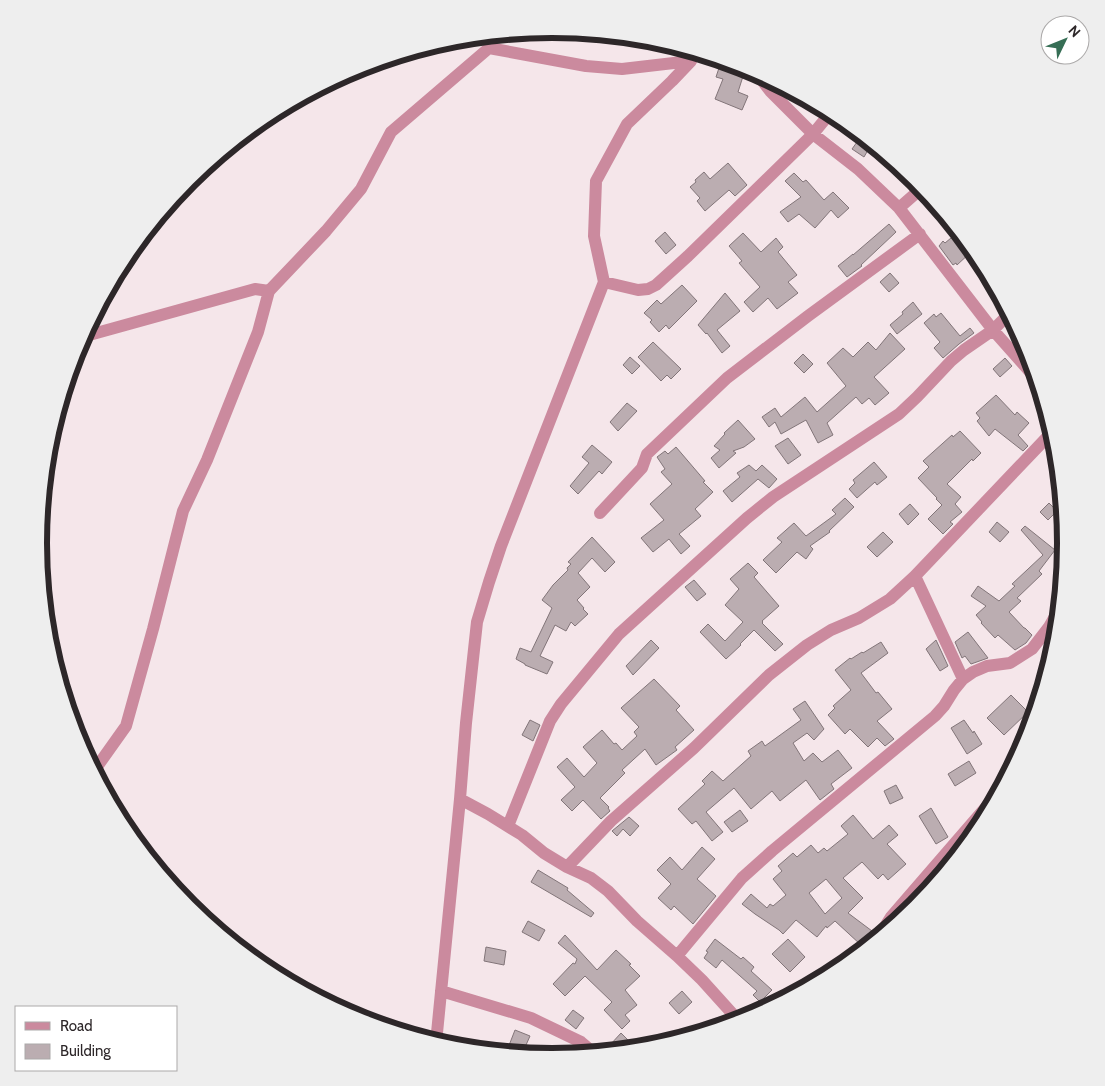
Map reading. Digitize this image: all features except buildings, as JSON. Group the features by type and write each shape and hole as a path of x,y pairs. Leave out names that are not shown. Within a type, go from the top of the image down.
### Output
{"street":[{"path":"98,765 126,726 183,511 207,460 258,332 269,291 326,231 361,189 391,132 489,48 586,66 622,69 689,57"},
{"path":"437,1035 477,622 501,546 604,282 594,236 596,181 627,124 672,81 692,57"},
{"path":"766,85 813,134 858,169 899,208 993,330 1027,369"},
{"path":"604,282 638,290 648,289 656,285 813,134 826,118"},
{"path":"899,208 916,193"},
{"path":"600,513 642,468 647,454 727,378 920,234"},
{"path":"92,334 255,289 269,291"},
{"path":"508,826 550,721 619,634 747,518 773,497 899,414 917,398 951,360 993,330 1006,318"},
{"path":"567,867 612,821 694,748 769,675 830,630 858,618 890,599 978,512 1047,438"},
{"path":"915,576 963,680"},
{"path":"677,956 742,878 935,716 963,680 973,672 987,666 1010,663 1032,649 1052,622"},
{"path":"460,799 508,826 544,853 567,867 591,878 608,891 637,921 702,980 733,1015"},
{"path":"889,920 977,818"},
{"path":"440,991 531,1018 586,1047"}]}
